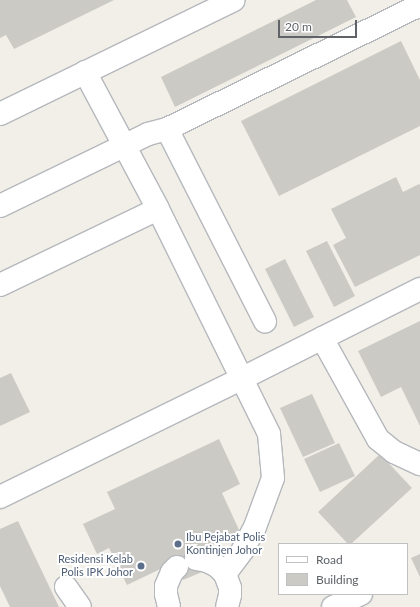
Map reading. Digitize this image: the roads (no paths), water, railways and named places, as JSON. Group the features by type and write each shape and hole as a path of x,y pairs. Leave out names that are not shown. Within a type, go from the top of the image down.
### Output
{"lane":[{"path":"0,114 234,0"},
{"path":"0,206 125,147 148,134 167,129 420,5"},
{"path":"86,72 158,209 243,378 269,434 273,478 256,527 243,550 225,574"},
{"path":"167,129 265,321"},
{"path":"0,284 158,209"},
{"path":"0,498 420,289"},
{"path":"322,338 378,439 394,452 420,464"},
{"path":"170,607 166,594 166,586 172,572 187,563 207,561 217,566 225,574 230,588 227,607"},
{"path":"66,587 80,607"},
{"path":"333,607 359,595"}],"place":[{"name":"Ibu Pejabat Polis Kontinjen Johor","path":"178,544"},
{"name":"Residensi Kelab Polis IPK Johor","path":"141,566"}]}
